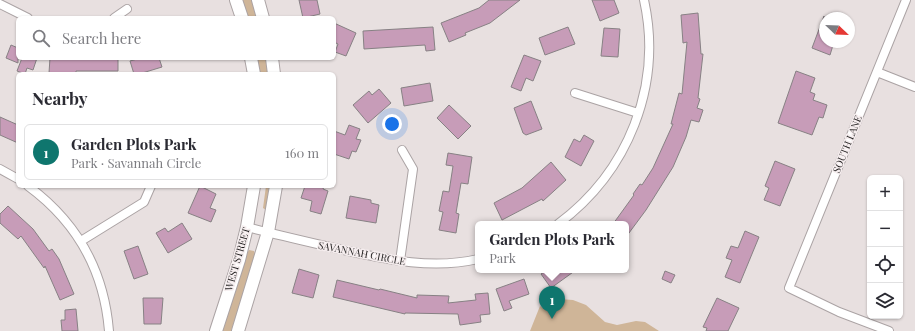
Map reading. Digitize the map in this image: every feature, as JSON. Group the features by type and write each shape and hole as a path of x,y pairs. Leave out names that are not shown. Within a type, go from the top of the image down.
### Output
{"street":[{"path":"236,0 241,16"},
{"path":"258,0 262,16"},
{"path":"561,221 587,199 606,177 623,151 629,138 644,93 649,60 649,33 644,0"},
{"name":"SOUTH LANE","path":"889,331 839,312 789,288 906,0"},
{"path":"0,4 24,16"},
{"path":"117,16 127,9"},
{"path":"251,60 254,72"},
{"path":"272,60 274,72"},
{"path":"877,72 915,87"},
{"path":"575,94 638,113"},
{"path":"400,261 413,169 402,150"},
{"path":"0,169 16,178"},
{"path":"30,188 55,208 81,241 94,267 102,288 109,331"},
{"path":"81,241 144,202 150,188"},
{"name":"WEST STREET","path":"216,331 239,260 247,227 254,188"},
{"path":"238,331 268,232 276,188"},
{"name":"SAVANNAH CIRCLE","path":"247,227 379,258 418,264 440,264 475,259"}],"shaded area":[{"path":"241,0 252,0 256,16 246,16"},
{"path":"256,60 266,60 269,72 259,72"},
{"path":"266,188 269,188 266,210 263,208"},
{"path":"249,250 254,251 256,256 231,331 221,331 247,253"},
{"path":"559,299 573,300 586,305 605,322 617,325 636,321 645,322 659,331 530,331 540,306 543,308 547,303"}],"building":[{"path":"299,0 317,0 320,14 303,16"},
{"path":"489,0 520,0 490,23 465,33 466,35 449,42 441,23 479,8"},
{"path":"592,0 614,0 619,13 600,21"},
{"path":"698,13 701,54 703,54 698,98 700,99 697,108 703,110 699,122 691,120 686,137 673,167 646,210 629,233 629,221 615,221 640,184 642,185 653,168 673,124 671,124 679,93 682,94 687,42 683,43 681,15"},
{"path":"336,24 356,33 346,56 336,52 338,44 336,43"},
{"path":"433,27 435,50 426,51 425,45 364,49 363,31"},
{"path":"568,27 575,44 545,55 539,38"},
{"path":"604,28 620,29 618,57 601,56"},
{"path":"819,29 819,48 832,48 830,55 812,48"},
{"path":"11,45 16,47 16,60 18,60 18,63 6,58"},
{"path":"524,55 541,61 533,81 526,78 521,91 511,87"},
{"path":"21,60 36,60 33,70 27,68 26,72 17,71"},
{"path":"50,60 118,60 118,71 49,72"},
{"path":"160,60 162,67 146,72 133,72 130,61"},
{"path":"796,71 815,78 810,92 815,94 813,100 827,105 823,118 819,117 812,135 778,123"},
{"path":"430,83 433,101 404,106 401,88"},
{"path":"379,89 391,103 368,123 353,105 369,91 372,95"},
{"path":"531,101 542,129 526,135 523,133 514,108"},
{"path":"449,105 471,126 458,139 437,118"},
{"path":"0,117 16,124 16,142 0,135"},
{"path":"349,125 360,129 356,139 361,140 356,152 352,151 349,159 336,155 336,132 345,135"},
{"path":"584,135 594,141 581,166 565,157 574,139 580,142"},
{"path":"448,153 472,157 468,184 461,183 456,213 459,214 456,233 439,230 443,212 439,211 443,191 449,192 453,166 446,165"},
{"path":"775,161 795,169 780,206 764,200 769,188 765,186"},
{"path":"551,162 566,180 543,201 542,199 502,220 494,203 522,188"},
{"path":"199,188 204,188 216,194 210,208 216,210 211,222 188,213"},
{"path":"304,188 323,188 328,191 321,214 310,211 312,201 301,198"},
{"path":"350,196 371,200 371,203 379,205 376,223 346,218"},
{"path":"8,206 33,229 49,251 52,249 59,259 74,294 60,300 45,266 44,268 21,236 18,239 0,223 0,214"},
{"path":"182,223 192,239 168,253 156,233 165,228 168,232"},
{"path":"745,231 759,237 740,283 725,277 732,260 726,258 731,246 738,248"},
{"path":"138,246 148,274 134,279 124,251"},
{"path":"299,269 319,275 313,298 292,293"},
{"path":"665,271 675,275 671,283 662,279"},
{"path":"542,273 572,273 551,288 541,274"},
{"path":"524,279 529,294 509,301 512,308 504,311 496,289"},
{"path":"337,280 417,298 417,295 449,296 448,303 476,300 475,294 488,293 490,314 480,315 481,322 460,325 458,314 405,314 333,297"},
{"path":"143,298 163,298 161,324 144,324"},
{"path":"717,298 739,308 728,331 706,331 707,328 703,327"},
{"path":"76,309 78,331 62,331 61,320 65,320 65,310"}],"place":[{"name":"Garden Plots Park","path":"552,319"}]}
